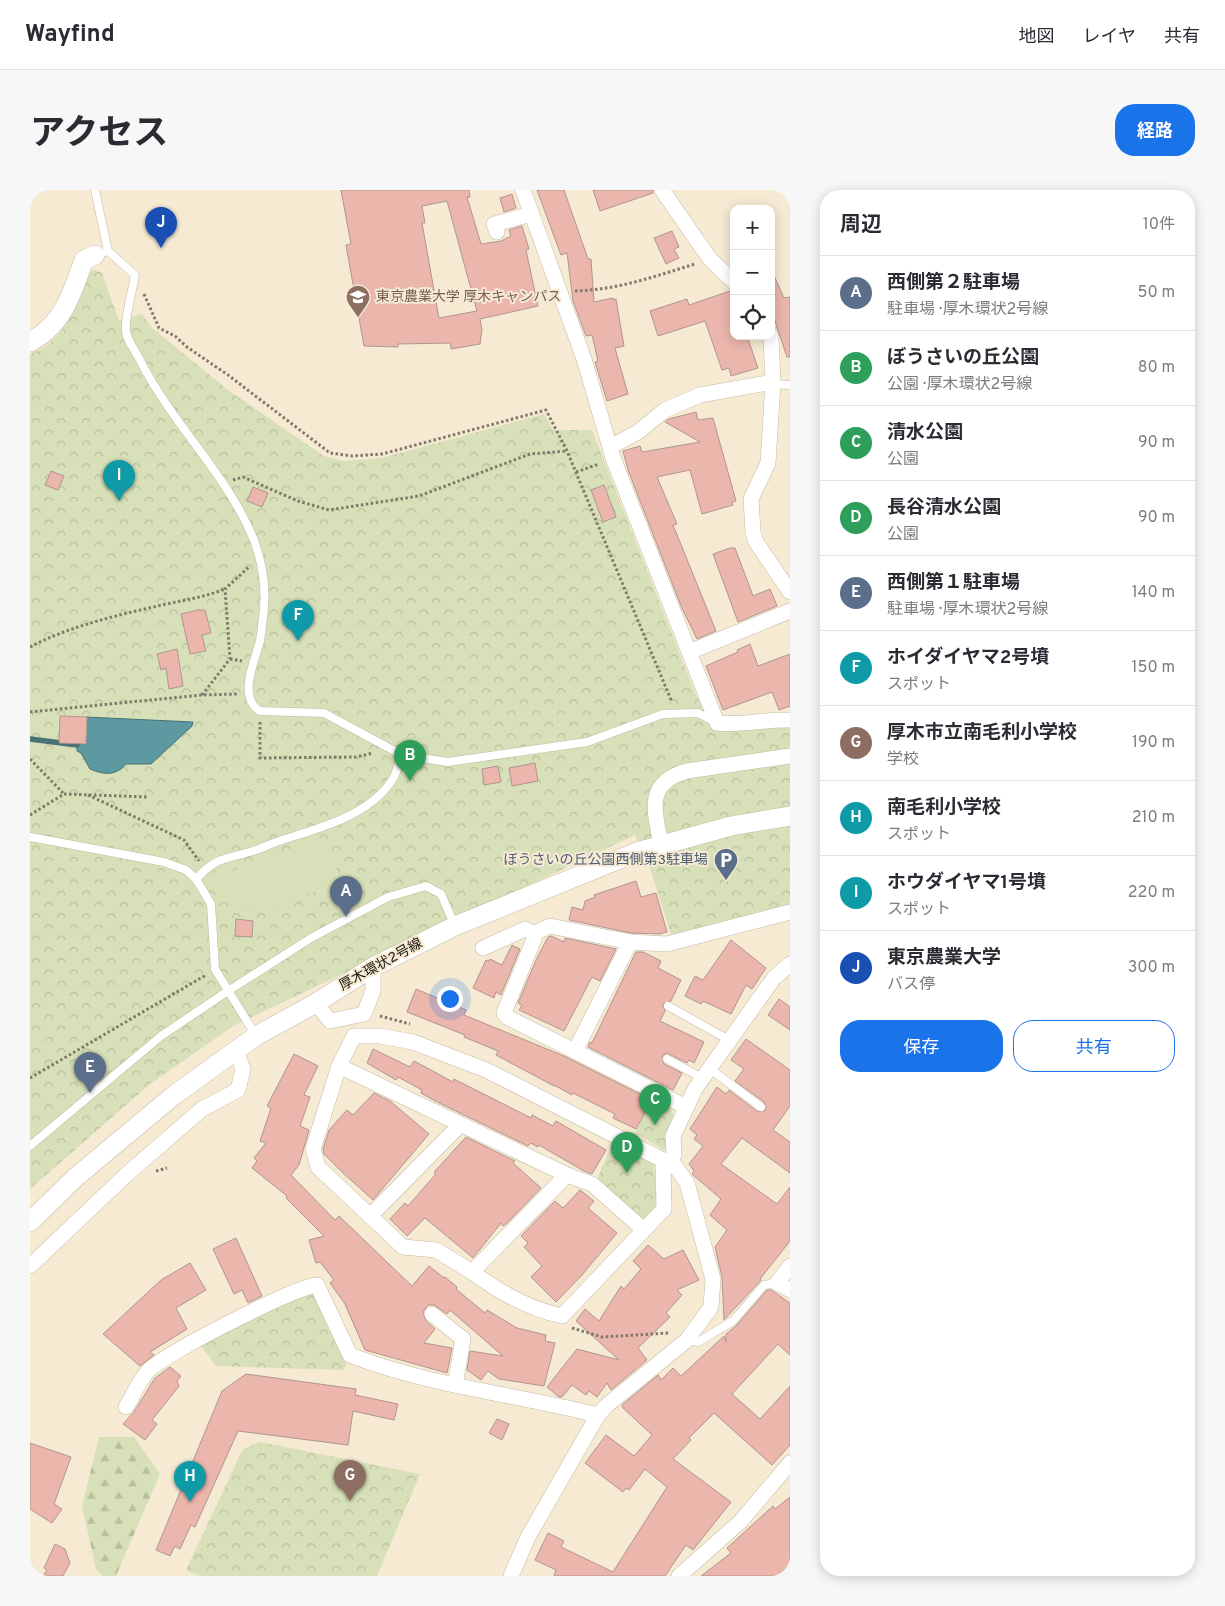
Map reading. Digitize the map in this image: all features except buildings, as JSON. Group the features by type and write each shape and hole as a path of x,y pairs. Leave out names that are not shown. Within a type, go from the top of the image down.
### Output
{"street":[{"path":"523,190 584,359 612,453 717,723 733,725 770,719 790,720"},
{"path":"662,190 710,259 730,278"},
{"path":"494,224 531,214"},
{"path":"30,342 44,335 59,318 69,301 84,260 102,253"},
{"path":"771,340 772,383 768,462 751,499 752,532 756,542 790,592"},
{"path":"612,453 665,410 700,395 772,383"},
{"path":"689,652 790,612"},
{"path":"661,846 654,807 660,786 671,776 687,771 790,756"},
{"name":"厚木環状2号線","path":"30,1222 76,1176 119,1139 236,1050 256,1036 316,1003 373,967 455,926 637,852 731,826 790,816"},
{"path":"483,948 525,929 534,933 550,926 630,942 667,944 790,912"},
{"path":"534,933 534,938 504,1013 507,1017 686,1107"},
{"path":"575,1051 630,942"},
{"path":"316,1003 330,1021 364,1014 373,991 373,967"},
{"path":"667,1160 674,1155 674,1136 686,1107 706,1073 729,1040 786,973"},
{"path":"511,1576 528,1537 598,1415 690,1337 711,1307 713,1279 687,1183 667,1160 486,1070 412,1042 380,1036 354,1036 339,1066 313,1149 318,1166 403,1246 436,1250 472,1272 499,1292 544,1312 562,1316 664,1209 667,1160"},
{"path":"30,1266 126,1175 202,1109 238,1090 243,1069 236,1050"},
{"path":"339,1066 459,1126 567,1175 592,1184 644,1230"},
{"path":"370,1216 459,1126"},
{"path":"472,1272 567,1175"},
{"path":"783,1287 790,1266"},
{"path":"126,1407 148,1370 234,1321 308,1286 317,1285 350,1355 372,1364 455,1385 598,1415"},
{"path":"432,1314 463,1339 455,1385"},
{"path":"680,1576 740,1522 790,1463"}],"lane":[{"path":"95,190 102,253 135,276 126,332 153,385 223,482 248,526 260,557 265,584 260,641 251,673 249,694 254,707 260,711 324,712 388,749 402,755 448,762 587,742 663,714 698,713 717,723"},
{"path":"772,383 790,385"},
{"path":"196,879 205,869 224,857 252,851 315,831 346,817 373,800 394,777 402,755"},
{"path":"30,837 164,862 186,870 196,879 211,904 215,969 256,1036"},
{"path":"30,1146 161,1036 311,938 371,906 388,898 426,886 441,894 455,926"},
{"path":"668,1006 729,1040"},
{"path":"668,1059 706,1073 761,1107"},
{"path":"690,1337 698,1342 733,1321 764,1285 783,1287"}],"path":[{"path":"559,291 590,290 642,281 710,259"},
{"path":"135,276 159,328 175,336 187,348 228,375 330,452 352,456 382,454 546,410 567,451 677,714"},
{"path":"223,482 243,477 298,502 329,510 419,496 530,454 567,451"},
{"path":"576,472 612,453"},
{"path":"30,647 47,638 137,610 206,597 226,589 260,557"},
{"path":"201,696 230,659 226,589"},
{"path":"30,712 201,696 249,694"},
{"path":"260,711 260,758 356,756 388,749"},
{"path":"30,759 64,794"},
{"path":"30,815 64,794 150,798"},
{"path":"88,795 184,840 205,869"},
{"path":"30,1078 215,969"},
{"path":"562,1316 568,1327 602,1337 679,1332 690,1337"}],"green space":[{"path":"95,270 102,273 119,321 142,314 151,327 228,390 324,456 344,461 381,458 544,414 553,430 592,430 695,693 711,723 790,725 790,905 736,922 679,935 671,934 651,871 635,835 235,1025 150,1084 30,1189 30,354 53,340 61,331 75,309 89,272"},
{"path":"320,840 343,880 270,909 221,902 208,881 264,857"},
{"path":"651,1100 671,1110 674,1117 669,1150 664,1150 635,1133"},
{"path":"613,1142 654,1164 657,1206 644,1219 636,1218 596,1182"},
{"path":"315,1293 347,1363 343,1370 216,1366 201,1346 267,1307"},
{"path":"99,1437 134,1437 160,1474 116,1576 103,1576 96,1569 82,1506"},
{"path":"260,1442 420,1474 377,1576 200,1576 186,1570 243,1449"}],"water":[{"path":"86,717 193,722 192,726 151,764 126,764 118,771 105,773 90,769 81,753 77,751 77,744 86,744"}],"waterway":[{"path":"30,739 77,745"}],"place":[{"name":"東京農業大学","path":"161,248"},
{"name":"東京農業大学 厚木キャンパス","path":"358,318"},
{"name":"ホウダイヤマ1号墳","path":"119,501"},
{"name":"ホイダイヤマ2号墳","path":"298,641"},
{"name":"ぼうさいの丘公園","path":"410,781"},
{"name":"ぼうさいの丘公園西側第3駐車場","path":"726,881"},
{"name":"西側第２駐車場","path":"346,917"},
{"name":"西側第１駐車場","path":"90,1093"},
{"name":"清水公園","path":"655,1125"},
{"name":"長谷清水公園","path":"627,1173"},
{"name":"厚木市立南毛利小学校","path":"350,1501"},
{"name":"南毛利小学校","path":"190,1502"}]}
